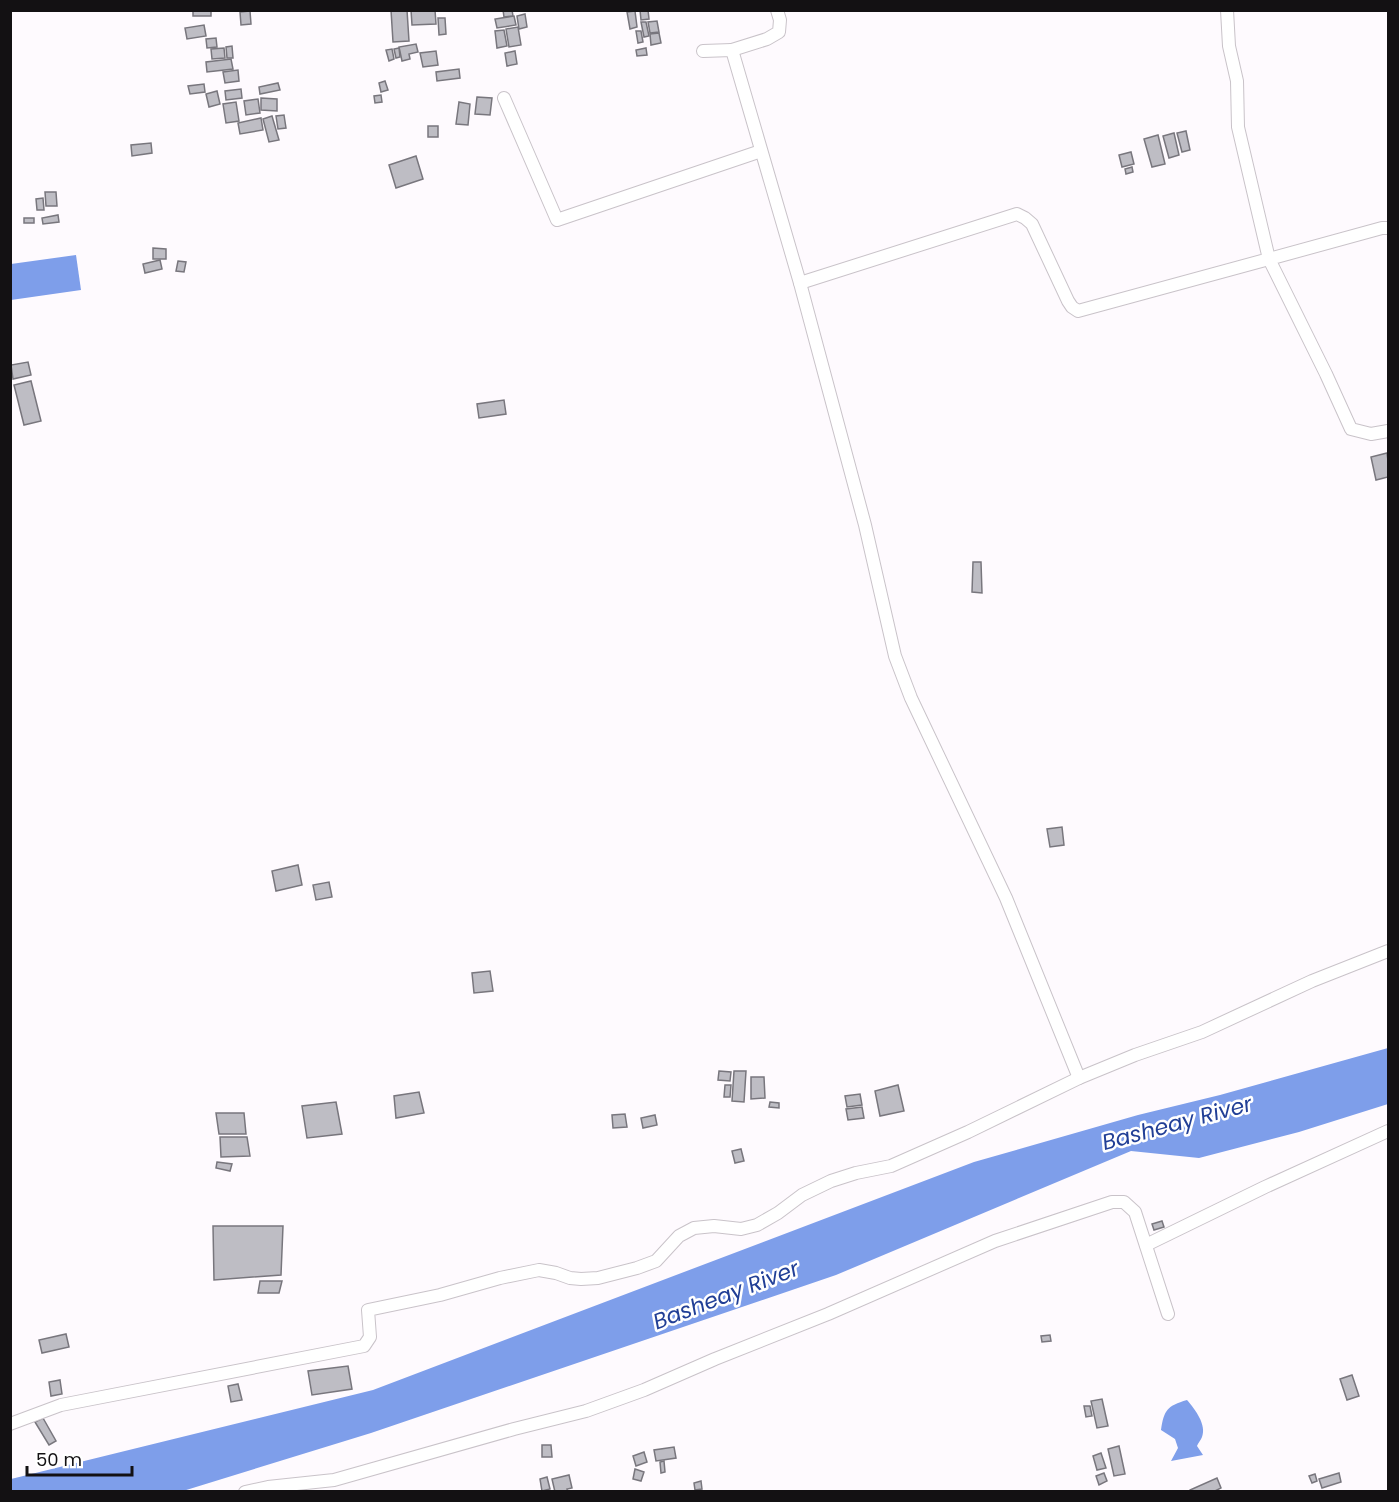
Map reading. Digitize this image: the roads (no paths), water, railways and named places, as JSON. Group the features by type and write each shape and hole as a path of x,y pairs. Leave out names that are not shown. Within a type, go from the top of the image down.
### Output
{"street":[{"path":"703,51 732,50 767,39 779,32 780,20 777,10"},
{"path":"1227,10 1229,46 1237,81 1238,127 1269,259 1351,429 1371,434 1389,431"},
{"path":"732,50 800,283 866,525 895,656 911,698 1006,898 1079,1078"},
{"path":"504,98 557,220 761,151"},
{"path":"800,283 1017,214 1032,224 1068,301 1078,311 1382,228 1389,228"},
{"path":"10,1424 61,1406 364,1346 370,1337 368,1310 539,1270 581,1279 598,1278 637,1268 656,1261 679,1236 694,1228 714,1226 741,1229 757,1225 802,1195 831,1181 891,1166 969,1132 1079,1078 1135,1055 1202,1032 1312,981 1389,951"},
{"path":"1146,1245 1265,1187 1389,1131"},
{"path":"245,1491 334,1480 586,1411 644,1390 828,1314 994,1241 1112,1202 1124,1202 1135,1212 1168,1314"}],"water":[{"path":"76,255 81,290 11,300 11,264"},
{"name":"Basheay River","path":"1388,1048 1388,1104 1299,1132 1199,1158 1131,1151 836,1275 371,1433 183,1491 11,1491 11,1479 373,1390 974,1162"},
{"path":"1187,1400 1202,1422 1202,1438 1197,1446 1203,1455 1171,1461 1178,1448 1175,1439 1161,1430 1165,1413 1175,1404"}]}
